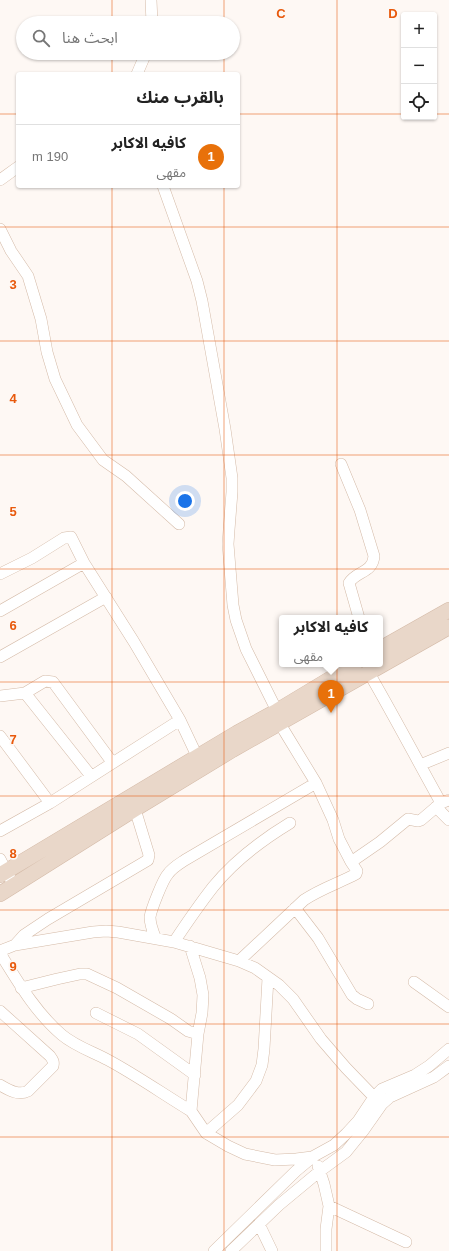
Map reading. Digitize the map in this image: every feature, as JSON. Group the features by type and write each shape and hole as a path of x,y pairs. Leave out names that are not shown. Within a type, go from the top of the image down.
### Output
{"main road":[{"path":"383,647 449,610"},
{"path":"383,665 449,627"},
{"path":"0,894 232,750 351,667"},
{"path":"2,868 237,733 278,718 379,667"}],"street":[{"path":"152,0 152,16"},
{"path":"138,72 143,60"},
{"path":"0,180 16,168"},
{"path":"165,188 193,269 202,301 225,429 232,478 228,544 233,605 236,620 246,649 278,718 316,783 333,820 339,839 350,862 357,871 356,874 337,884 314,893 304,900 239,961"},
{"path":"0,229 11,251 31,282 41,319 49,359 56,379 77,425 104,460 126,476 179,524"},
{"path":"342,464 360,510 374,556 374,562 369,568 353,577 349,583 358,615"},
{"path":"0,574 68,537 71,537 84,562 180,720 197,756"},
{"path":"0,612 84,562"},
{"path":"0,657 106,597"},
{"path":"369,673 401,728 449,820"},
{"path":"0,696 24,693 45,681 53,682 112,762"},
{"path":"24,693 91,776"},
{"path":"0,831 50,802 180,720"},
{"path":"0,736 50,802"},
{"path":"420,765 449,754"},
{"path":"156,939 150,919 151,910 166,876 173,868 316,783"},
{"path":"350,862 380,842 408,819 418,821 421,820 442,804"},
{"path":"15,945 24,935 48,919 148,860 149,855 135,810"},
{"path":"174,942 214,886 230,869 245,854 276,831 290,823"},
{"path":"2,868 14,886"},
{"path":"295,908 318,938 352,995 368,1004"},
{"path":"313,1157 274,1160 258,1158 234,1149 206,1133 191,1111 108,1060 63,1036 47,1020 21,988 0,952 15,945 106,931 174,942 239,961 255,968 279,985 293,999 321,1039 374,1097"},
{"path":"190,946 199,974 203,995 191,1111"},
{"path":"21,988 80,974 87,974 117,988 171,1019 188,1031 198,1034"},
{"path":"206,1133 238,1105 256,1081 262,1065 264,1049 268,978"},
{"path":"414,982 449,1007"},
{"path":"0,1010 50,1056 54,1064 28,1091 24,1093 20,1094 0,1085"},
{"path":"96,1013 138,1034 195,1075"},
{"path":"214,1251 296,1171 313,1157 334,1145 346,1134 358,1121 374,1097 382,1089 429,1066 449,1049"},
{"path":"231,1251 279,1205 320,1171 346,1152 382,1104 390,1097 434,1077 449,1066"},
{"path":"313,1157 320,1171 329,1206 326,1228 326,1251"},
{"path":"329,1206 406,1242"},
{"path":"259,1224 272,1251"}],"place":[{"name":"كافيه الاكابر","path":"331,713"}]}
